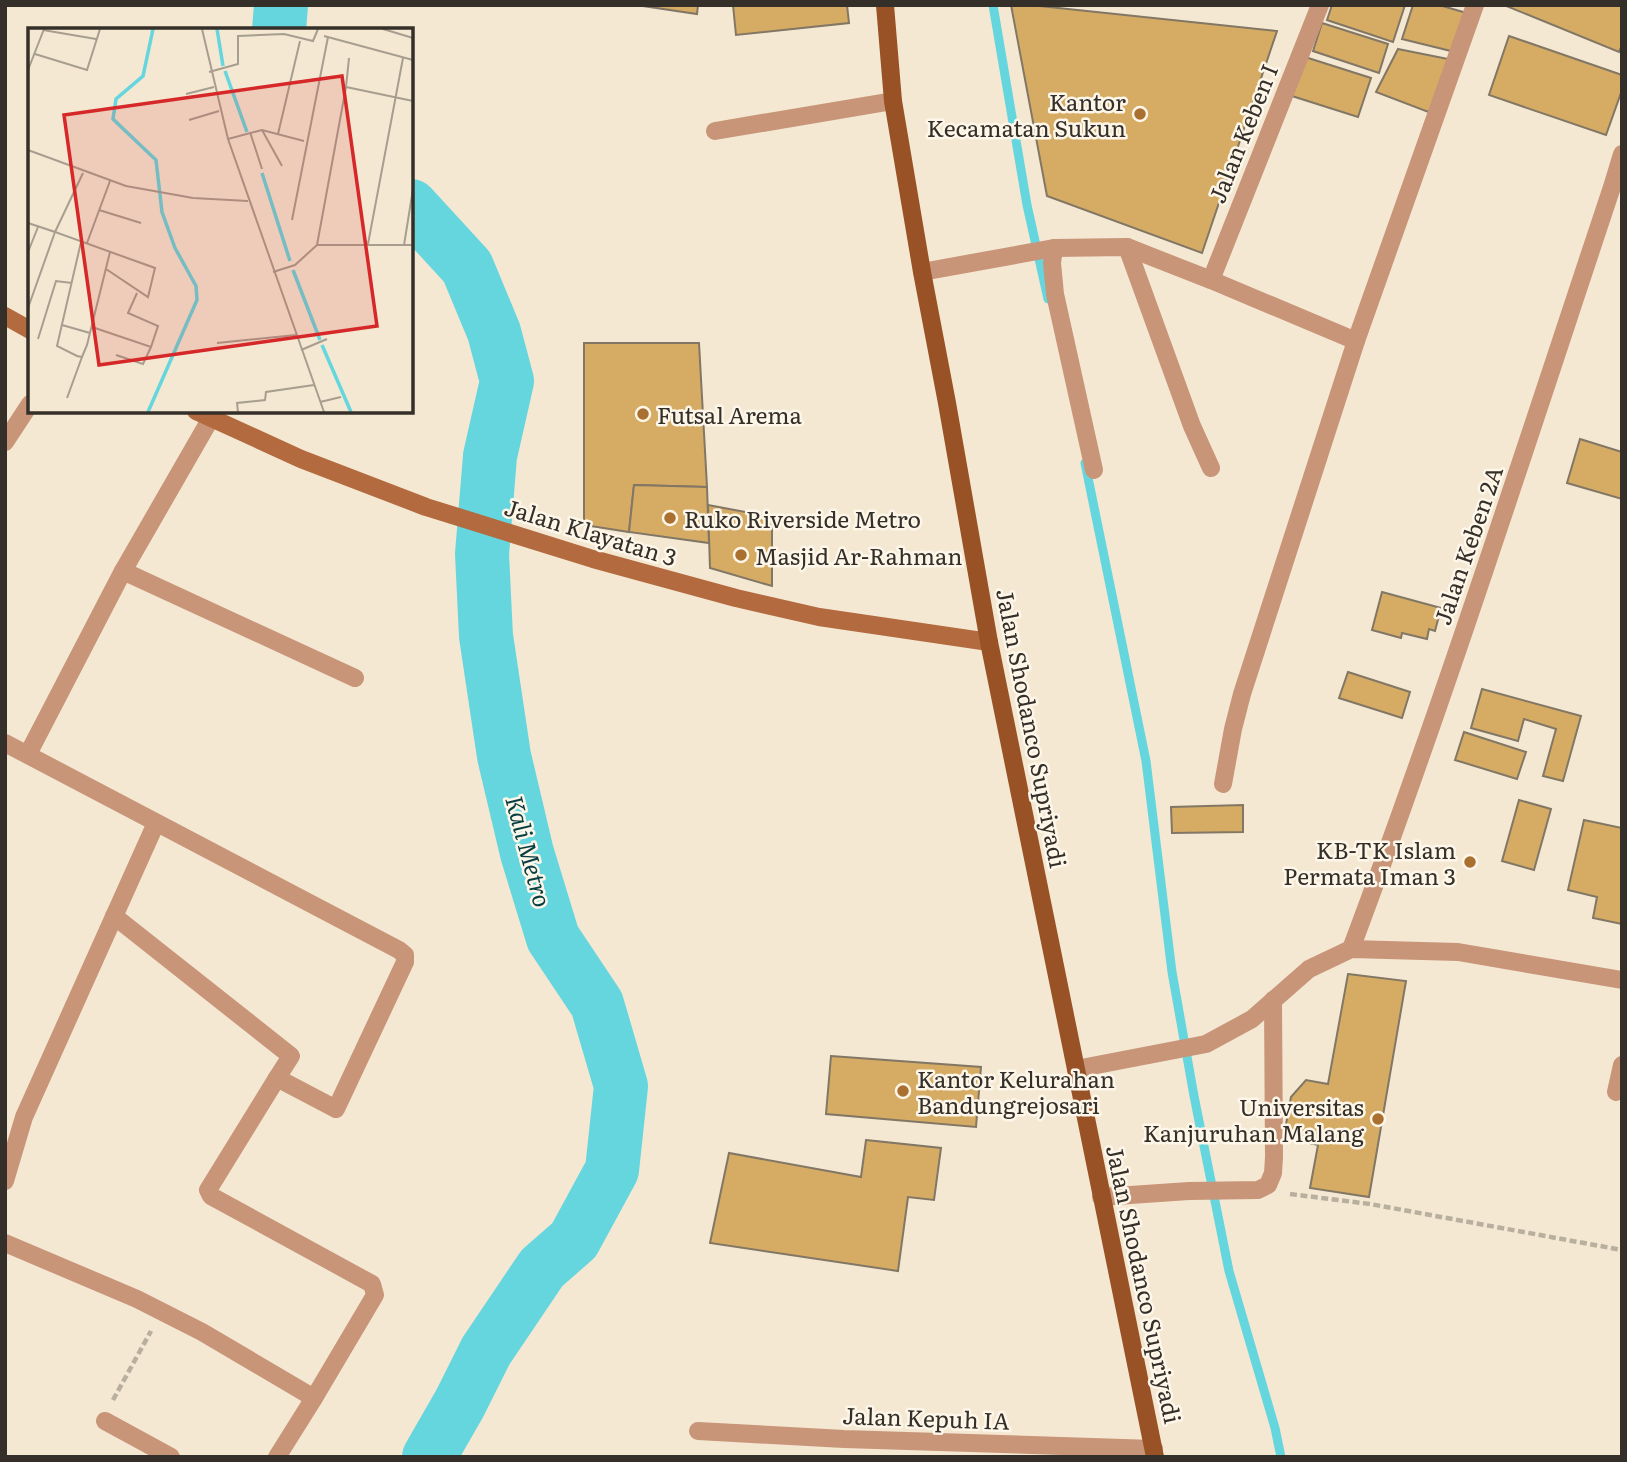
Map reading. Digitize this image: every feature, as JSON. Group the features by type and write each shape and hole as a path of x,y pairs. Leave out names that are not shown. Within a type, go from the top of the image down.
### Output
{"main road":[{"name":"Jalan Shodanco Supriyadi","path":"885,5 893,101 989,642 1155,1453"}],"street":[{"name":"Jalan Keben I","path":"1211,280 1320,5"},
{"path":"1223,784 1242,694 1356,341 1475,5"},
{"path":"715,131 893,101"},
{"name":"Jalan Keben 2A","path":"1351,949 1410,788 1622,154"},
{"path":"1127,247 1192,426 1211,468"},
{"path":"922,272 1051,248 1127,247 1356,341"},
{"path":"1051,248 1055,294 1094,470"},
{"path":"5,316 28,329"},
{"path":"5,442 28,407"},
{"path":"28,754 203,414"},
{"name":"Jalan Klayatan 3","path":"203,414 301,459 426,507 593,559 736,598 820,617 989,642"},
{"path":"123,572 355,678"},
{"path":"5,743 387,943 405,955 405,962 336,1110 277,1078"},
{"path":"5,1181 24,1117 156,823"},
{"path":"114,916 291,1056 208,1190 211,1196 372,1284 375,1295 277,1457"},
{"path":"1076,1069 1206,1044 1252,1019 1309,969 1351,949 1458,952 1622,981"},
{"path":"1101,1196 1250,1190 1268,1185 1273,1173 1274,1157 1272,1000"},
{"path":"1616,1092 1622,1065"},
{"path":"5,1243 125,1294 202,1332 313,1398"},
{"path":"105,1421 171,1457"},
{"name":"Jalan Kepuh IA","path":"698,1431 1155,1453"}],"path":[{"path":"1250,1190 1370,1204 1622,1250"},
{"path":"105,1421 105,1413 161,1312"}],"building":[{"path":"636,5 698,5 697,14"},
{"path":"733,5 847,5 849,23 736,35"},
{"name":"Kantor Kecamatan Sukun","path":"1011,5 1277,31 1202,253 1047,196"},
{"path":"1332,5 1405,5 1393,42 1327,20"},
{"path":"1413,5 1439,5 1470,14 1455,52 1402,39"},
{"path":"1504,5 1622,5 1622,45 1619,52"},
{"path":"1322,23 1388,44 1379,73 1313,51"},
{"path":"1509,36 1622,75 1622,90 1606,135 1489,95"},
{"path":"1398,49 1448,59 1431,113 1376,92"},
{"path":"1305,57 1371,78 1358,117 1292,96"},
{"name":"Futsal Arema","path":"584,343 699,343 707,487 634,485 629,532 584,525"},
{"path":"1580,439 1622,452 1622,499 1567,483"},
{"name":"Ruko Riverside Metro","path":"634,485 707,487 709,543 629,532"},
{"name":"Masjid Ar-Rahman","path":"708,505 772,517 772,586 710,568"},
{"path":"1382,592 1441,608 1435,631 1429,629 1427,639 1402,633 1401,638 1372,630"},
{"path":"1348,672 1410,692 1402,718 1339,698"},
{"path":"1482,689 1581,716 1563,781 1543,776 1556,729 1524,719 1518,741 1471,728"},
{"path":"1464,732 1526,752 1517,779 1455,760"},
{"path":"1519,800 1551,809 1534,870 1502,861"},
{"path":"1243,805 1243,832 1172,833 1171,807"},
{"path":"1584,820 1622,828 1622,924 1593,918 1597,897 1568,890"},
{"path":"1348,974 1406,981 1369,1197 1310,1188 1318,1145 1293,1139 1286,1124 1291,1097 1306,1080 1328,1084"},
{"name":"Kantor Kelurahan Bandungrejosari","path":"831,1056 981,1067 976,1127 826,1114"},
{"path":"866,1140 941,1148 934,1200 908,1197 898,1271 710,1243 729,1153 861,1177"}],"waterway":[{"name":"Kali Metro","path":"279,28 281,5"},
{"path":"993,5 1027,205 1048,299"},
{"name":"Kali Metro","path":"413,208 467,267 494,332 507,381 490,456 482,554 486,636 504,756 527,853 553,938 597,1004 621,1086 612,1170 574,1240 542,1268 486,1351 429,1457"},
{"path":"1085,463 1146,761 1172,972 1194,1096 1229,1271 1281,1457"}],"place":[{"name":"Kantor Kecamatan Sukun","path":"1140,114"},
{"name":"Futsal Arema","path":"643,414"},
{"name":"Ruko Riverside Metro","path":"670,518"},
{"name":"Masjid Ar-Rahman","path":"741,555"},
{"name":"KB-TK Islam Permata Iman 3","path":"1470,862"},
{"name":"Kantor Kelurahan Bandungrejosari","path":"903,1091"},
{"name":"Universitas Kanjuruhan Malang","path":"1378,1119"}]}
